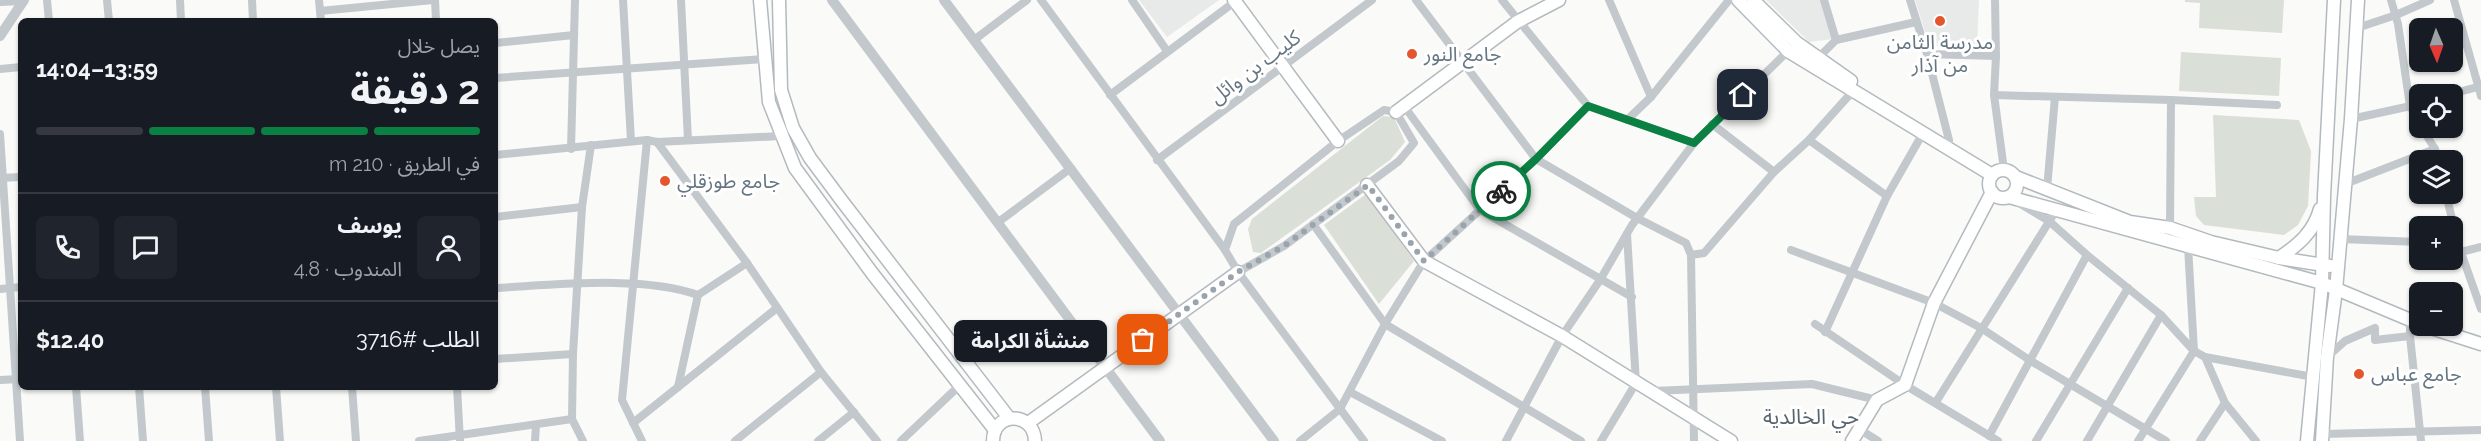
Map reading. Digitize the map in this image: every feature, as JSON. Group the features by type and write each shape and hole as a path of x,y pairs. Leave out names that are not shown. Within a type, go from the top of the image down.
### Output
{"main road":[{"path":"760,0 769,102 795,168 994,435 1003,421 1016,418 1028,423 1035,433 1035,441"},
{"path":"779,0 781,90 793,128 810,158 1009,418"},
{"path":"1236,0 1338,141"},
{"path":"1400,109 1517,22 1559,0"},
{"path":"1738,0 1788,51 1923,133 1998,172 2009,171 2016,177 2130,222 2170,228 2211,242 2279,258 2337,266"},
{"path":"1753,0 1797,43 1818,58 1998,172"},
{"path":"2307,441 2322,283 2334,0"},
{"path":"2322,437 2327,357 2336,290 2338,239 2345,184 2358,0"},
{"path":"1998,172 1989,184 1992,192 2000,198 2009,197 2322,283 2409,320"},
{"path":"2009,197 2017,189 2016,177"},
{"path":"1368,185 1424,261 1562,336 1731,441"},
{"path":"1852,441 1877,400 1905,385 1934,303 1992,192"},
{"path":"2279,258 2309,233 2317,219 2324,196"},
{"path":"1028,423 1238,272"},
{"path":"2456,336 2481,344"}],"street":[{"path":"0,2 24,0"},
{"path":"0,36 24,0"},
{"path":"47,0 49,18"},
{"path":"107,0 109,18"},
{"path":"180,0 182,18"},
{"path":"252,0 253,18"},
{"path":"319,0 321,18"},
{"path":"320,11 434,0 436,18"},
{"path":"571,149 575,0"},
{"path":"623,0 631,141"},
{"path":"681,0 688,140"},
{"path":"832,0 1160,441"},
{"path":"944,0 1274,441"},
{"path":"974,40 1026,0"},
{"path":"1041,0 1364,441"},
{"path":"1132,0 1167,51"},
{"path":"1110,95 1236,0"},
{"name":"كليب بن وائل","path":"1157,160 1372,0"},
{"path":"1416,0 1536,159 1637,218 1686,243 1691,255 1694,441"},
{"path":"1502,0 1517,22 1588,106 1694,143"},
{"path":"1609,0 1651,97"},
{"path":"1628,120 1651,97 1729,0"},
{"path":"1824,0 1836,40"},
{"path":"1910,0 1927,54 1949,140"},
{"path":"1995,0 1994,95 1998,172"},
{"path":"2391,0 2396,15 2409,100"},
{"path":"2357,28 2396,15 2430,0"},
{"path":"2454,0 2481,96"},
{"path":"1818,58 1836,40 1916,22"},
{"path":"498,43 574,35"},
{"path":"1506,441 1562,336 1600,280 1637,218 1694,143 1788,51"},
{"path":"1927,54 1996,56"},
{"path":"498,78 765,59"},
{"path":"0,69 18,67"},
{"path":"2463,91 2479,86"},
{"path":"1691,255 1704,253 1774,172 1809,140 1853,91"},
{"path":"1994,95 2277,105"},
{"path":"2047,189 2055,97"},
{"path":"2170,228 2171,100"},
{"path":"1300,441 1340,409 1385,324 1424,261 1536,159 1588,106"},
{"path":"2350,119 2409,106"},
{"path":"1225,250 1234,224 1338,141 1384,110 1400,109"},
{"path":"1238,272 1284,246 1400,161 1414,143 1400,109"},
{"path":"1400,109 1480,210 1632,297"},
{"path":"1712,124 1774,172"},
{"path":"1825,332 1887,196 1923,133"},
{"path":"0,134 1,178 18,369"},
{"path":"498,155 631,141 657,142 781,136"},
{"path":"2345,184 2435,149 2428,138"},
{"path":"642,441 622,400 647,140"},
{"path":"1809,140 1887,196"},
{"path":"657,142 747,263 821,372 877,441"},
{"path":"583,441 572,420 573,354 582,207 591,145"},
{"path":"997,223 1071,168"},
{"path":"1,178 18,177"},
{"path":"2009,197 2049,221 2161,315 2194,351 2205,357 2313,377"},
{"path":"498,217 582,207"},
{"path":"1936,402 2057,210"},
{"path":"1313,224 1385,324 1581,441"},
{"path":"1600,441 1636,383 1627,234"},
{"path":"2338,239 2409,242"},
{"path":"2138,441 2194,351 2188,246"},
{"path":"2463,247 2481,247"},
{"path":"1791,250 1934,303 1981,328 2031,361 2166,441"},
{"path":"1989,436 2087,255"},
{"path":"2463,262 2481,309"},
{"path":"678,387 698,295 747,263"},
{"path":"498,288 576,283 634,284 685,290 698,295"},
{"path":"0,289 18,287"},
{"path":"2036,441 2128,288"},
{"path":"633,423 777,308"},
{"path":"2087,441 2161,315"},
{"path":"1815,324 1905,385 1998,441"},
{"path":"2327,357 2345,341 2375,328 2375,340 2410,336 2421,441"},
{"path":"498,359 573,354"},
{"path":"2205,357 2225,402 2256,441"},
{"path":"735,441 821,372"},
{"path":"0,380 18,379"},
{"path":"1650,391 1812,384 1877,400"},
{"path":"901,441 959,386"},
{"path":"19,390 20,441"},
{"path":"76,390 80,441"},
{"path":"139,390 143,441"},
{"path":"205,390 209,441"},
{"path":"276,390 280,441"},
{"path":"352,390 356,441"},
{"path":"457,390 460,438"},
{"path":"1350,392 1442,441"},
{"path":"2200,441 2225,402"},
{"path":"818,441 854,412"},
{"path":"419,441 460,438 572,420"},
{"path":"535,441 536,425"},
{"path":"1859,429 1878,441"},
{"path":"2322,437 2419,430 2481,430"}],"shaded area":[{"path":"1139,0 1219,0 1167,37"},
{"path":"1766,0 1821,0 1832,39 1809,42"},
{"path":"1915,0 1979,0 1977,48 1935,46 1928,41"},
{"path":"2185,0 2284,0 2282,33 2199,28 2200,3 2185,2"},
{"path":"2181,52 2281,58 2279,96 2179,91"},
{"path":"2213,115 2299,120 2311,151 2308,206 2298,225 2284,235 2204,225 2196,216 2194,197 2216,197"},
{"path":"1383,116 1394,117 1405,142 1390,160 1261,253 1253,252 1248,229 1252,219"},
{"path":"1366,194 1414,261 1379,304 1324,225"}],"way so far":[{"path":"1143,340 1238,272 1284,246 1368,185 1424,261 1501,191"}],"place":[{"name":"مدرسة الثامن من آذار","path":"1940,21"},
{"name":"جامع النور","path":"1412,54"},
{"name":"جامع طوزقلي","path":"665,181"},
{"name":"منشأة الكرامة","path":"1143,340"},
{"name":"جامع عباس","path":"2359,374"}],"district":[{"name":"حي الخالدية","path":"1811,417"}],"route":[{"path":"1501,191 1588,106 1694,143 1743,95"}]}
